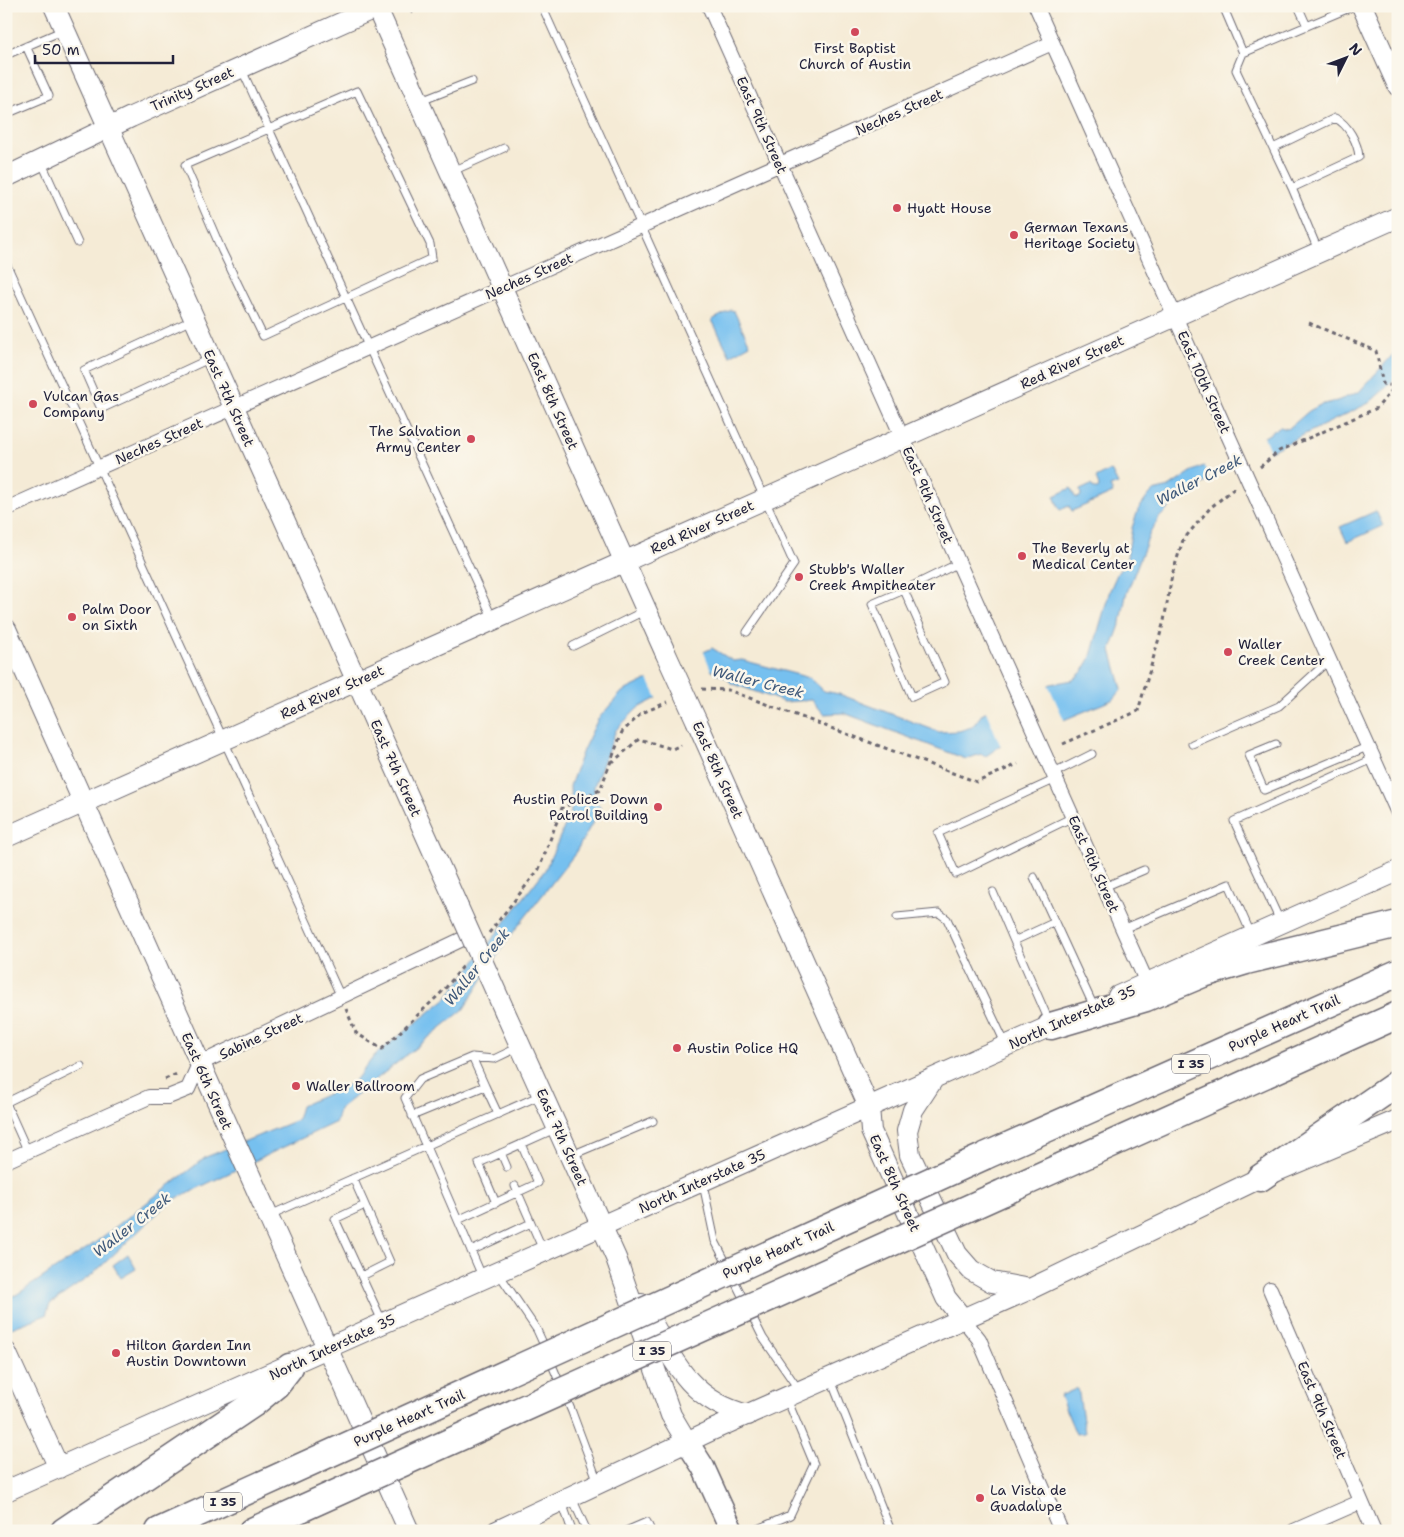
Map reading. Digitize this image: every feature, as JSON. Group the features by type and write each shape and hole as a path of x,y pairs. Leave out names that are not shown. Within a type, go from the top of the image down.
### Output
{"highway":[{"path":"1052,1026 1146,998 1203,974 1246,961 1398,924"},
{"name":"Purple Heart Trail","path":"159,1531 985,1156 1398,973"},
{"name":"I 35","path":"252,1531 1398,1015"},
{"path":"1260,1178 1398,1083"},
{"path":"64,1531 252,1404 276,1385 290,1367"}],"main road":[{"name":"East 7th Street","path":"54,6 602,1226 616,1258 671,1415 703,1467 732,1531"},
{"path":"1362,6 1398,86"},
{"name":"Trinity Street","path":"6,177 241,67 377,7"},
{"name":"East 8th Street","path":"377,7 870,1107 871,1131 946,1298 963,1319"},
{"name":"Red River Street","path":"6,837 1398,217"},
{"name":"East 6th Street","path":"6,629 82,803 409,1531"},
{"name":"North Interstate 35","path":"6,1491 290,1367 383,1323 1398,871"},
{"path":"934,1078 914,1110 907,1131 910,1154 957,1254 971,1270 992,1282 1030,1289"},
{"path":"497,1531 532,1523 566,1498 598,1483 1030,1289 1260,1178 1398,1120"},
{"path":"616,1258 675,1362 690,1381 704,1396 720,1406 748,1415"},
{"path":"6,1352 58,1468"}],"street":[{"name":"East 9th Street","path":"709,6 1147,983"},
{"name":"East 10th Street","path":"1036,6 1398,813"},
{"name":"Neches Street","path":"6,509 1052,43"},
{"name":"Sabine Street","path":"199,1064 471,936"},
{"path":"6,1161 149,1096 168,1097 188,1089 199,1064"},
{"name":"East 9th Street","path":"1270,1289 1374,1531"},
{"name":"East 8th Street","path":"963,1319 979,1339 1062,1531"},
{"path":"1294,1531 1360,1502"}],"lane":[{"path":"542,6 763,500 794,564 747,632"},
{"path":"1223,6 1243,54"},
{"path":"1298,6 1307,26"},
{"path":"1319,252 1292,188 1236,70 1243,54 1354,6"},
{"path":"6,55 64,30"},
{"path":"6,114 49,96 26,46"},
{"path":"241,67 494,620"},
{"path":"419,102 472,82"},
{"path":"358,91 430,244 432,258 347,298 263,336 222,251 185,166 358,91"},
{"path":"1273,148 1335,118 1344,122 1359,150 1359,158 1292,188"},
{"path":"450,172 504,148"},
{"path":"41,161 78,243"},
{"path":"6,263 342,998"},
{"path":"194,319 84,370 101,409 211,357"},
{"path":"904,590 945,682 912,697 872,604 959,563"},
{"path":"573,646 647,610"},
{"path":"1192,744 1279,706 1329,660"},
{"path":"1276,744 1249,755 1264,790 1370,753"},
{"path":"1281,924 1234,821 1370,753"},
{"path":"1073,817 956,874 938,833 1055,776 1092,754"},
{"path":"1104,887 1144,870"},
{"path":"1034,877 1094,1007"},
{"path":"1124,929 1229,884 1252,936"},
{"path":"993,892 1052,1026"},
{"path":"897,917 939,913 947,919 1007,1046"},
{"path":"1014,941 1055,922"},
{"path":"521,1046 494,1058 472,1056 420,1079 405,1098 471,1251 537,1330 572,1412 598,1483"},
{"path":"472,1056 498,1114"},
{"path":"28,1152 7,1102 81,1066"},
{"path":"412,1116 485,1086"},
{"path":"267,1216 542,1095"},
{"path":"570,1156 653,1121"},
{"path":"496,1202 479,1162 557,1127"},
{"path":"458,1220 496,1202 517,1189 538,1183 521,1144"},
{"path":"501,1153 507,1167"},
{"path":"353,1178 390,1262 362,1276"},
{"path":"703,1181 715,1241 793,1395 814,1464 790,1515 754,1531"},
{"path":"517,1189 544,1252"},
{"path":"365,1205 335,1219 383,1323"},
{"path":"471,1251 531,1223"},
{"path":"830,1379 891,1531"},
{"path":"566,1498 572,1531"},
{"path":"566,1498 587,1531"},
{"path":"626,1531 647,1522 651,1531"}],"path":[{"path":"411,10 414,17"},
{"path":"1309,323 1376,351 1383,384 1397,385"},
{"path":"1256,470 1279,451 1377,408 1397,385"},
{"path":"1062,744 1138,711 1164,622 1172,575 1183,540 1210,508 1241,483"},
{"path":"699,689 728,690 977,782 1018,764"},
{"path":"562,808 600,790 622,732 642,713 675,700"},
{"path":"611,761 614,761 639,738 672,749 681,745"},
{"path":"342,998 356,1033 382,1049"}],"water":[{"path":"731,310 734,311 750,345 730,356 712,320"},
{"name":"Waller Creek","path":"1398,349 1398,377 1369,403 1184,493 1159,518 1150,533 1126,595 1121,622 1111,650 1122,689 1114,699 999,747 986,756 981,754 966,759 844,713 824,714 812,700 784,702 731,683 727,678 710,670 638,708 616,730 594,786 595,802 601,808 574,855 508,939 463,1010 339,1109 336,1122 175,1199 93,1274 50,1304 46,1315 6,1330 6,1298 16,1295 92,1245 206,1157 297,1120 301,1106 354,1082 375,1055 447,998 545,870 571,812 570,786 583,750 598,719 622,692 712,648 733,661 742,660 810,678 824,691 839,694 939,732 959,731 972,727 983,713 1051,684 1073,680 1083,671 1090,659 1110,590 1118,572 1126,563 1132,528 1138,510 1153,491 1169,487 1191,472 1266,436 1280,427 1288,429 1309,411 1320,405 1337,401 1359,392"},
{"path":"1111,470 1118,484 1110,487 1113,493 1072,511 1069,506 1060,510 1054,496 1071,488 1075,497 1079,498 1081,495 1080,490 1091,485 1094,489 1098,489 1099,486 1096,478"},
{"path":"1376,511 1383,526 1347,542 1340,527"},
{"path":"128,1254 136,1269 121,1278 113,1265"},
{"path":"1078,1388 1085,1433 1076,1434 1060,1396"}],"pier":[{"path":"1263,435 1271,453 1212,483 1203,464"},
{"path":"703,650 713,675 710,673 658,700 647,677"},
{"path":"1047,682 1065,722 1002,749 985,709"}],"place":[{"name":"First Baptist Church of Austin","path":"855,32"},
{"name":"Hyatt House","path":"897,208"},
{"name":"German Texans Heritage Society","path":"1014,235"},
{"name":"Vulcan Gas Company","path":"33,404"},
{"name":"The Salvation Army Center","path":"471,439"},
{"name":"The Beverly at Medical Center","path":"1022,556"},
{"name":"Stubb's Waller Creek Ampitheater","path":"799,577"},
{"name":"Palm Door on Sixth","path":"72,617"},
{"name":"Waller Creek Center","path":"1228,652"},
{"name":"Austin Police- Down Patrol Building","path":"658,807"},
{"name":"Austin Police HQ","path":"677,1048"},
{"name":"Waller Ballroom","path":"296,1086"},
{"name":"Hilton Garden Inn Austin Downtown","path":"116,1353"},
{"name":"La Vista de Guadalupe","path":"980,1498"}]}
